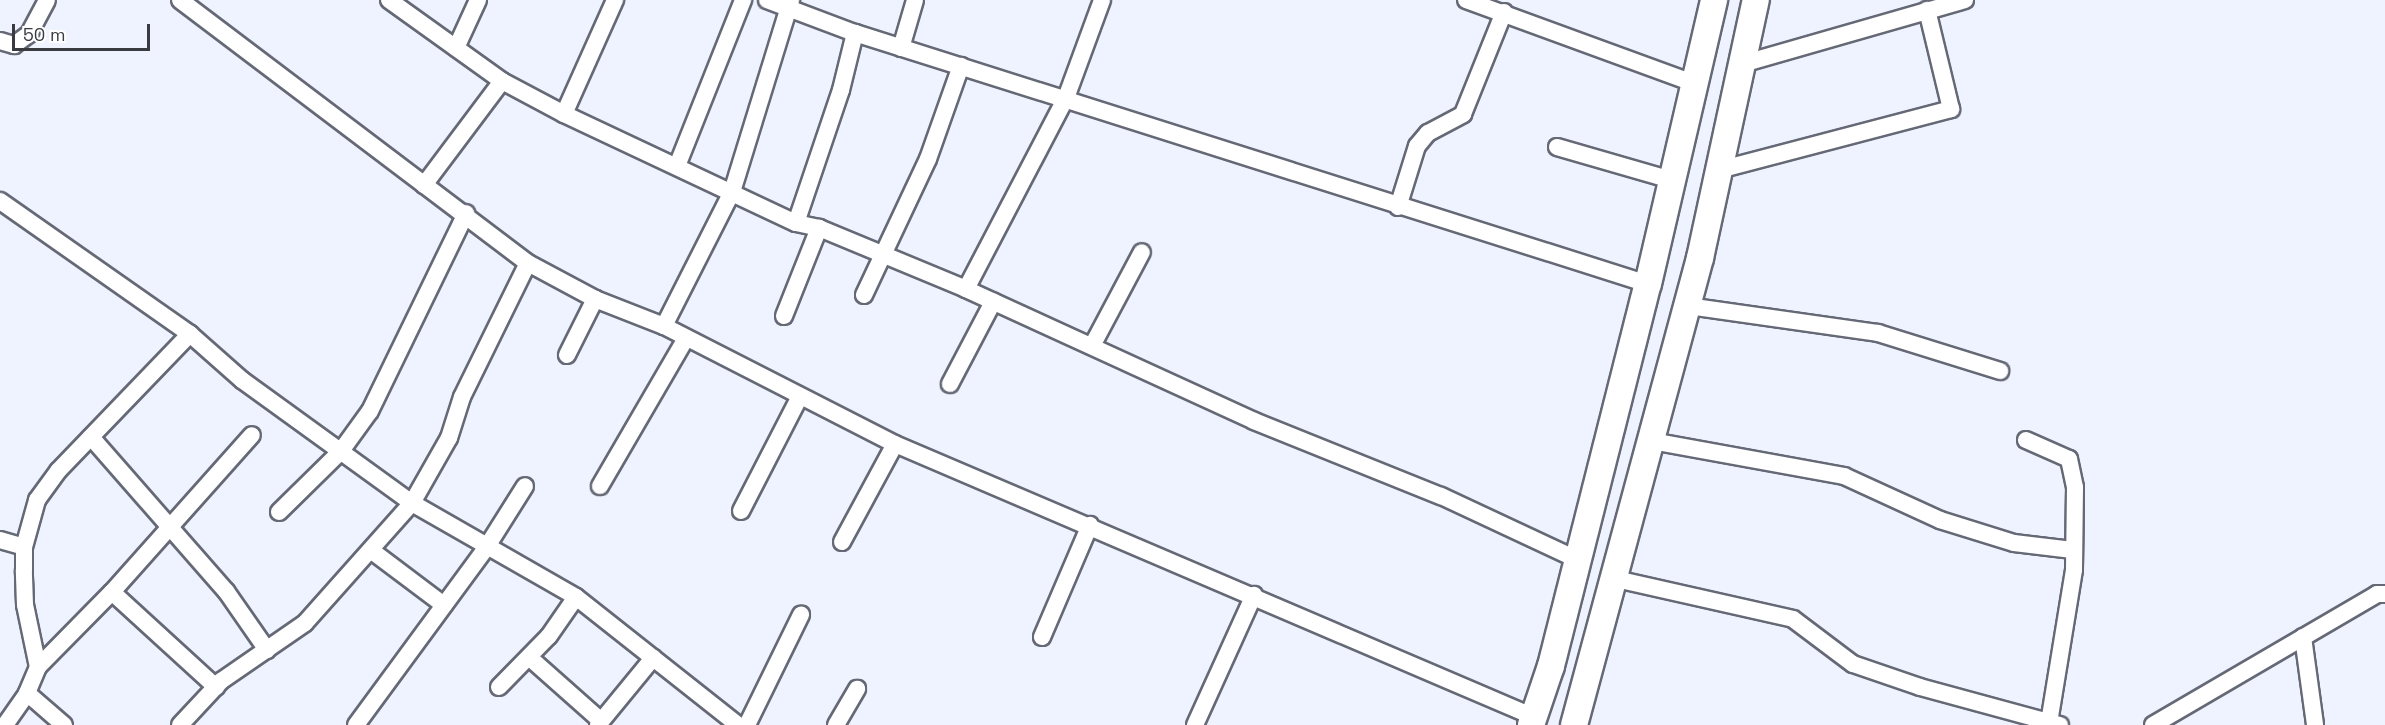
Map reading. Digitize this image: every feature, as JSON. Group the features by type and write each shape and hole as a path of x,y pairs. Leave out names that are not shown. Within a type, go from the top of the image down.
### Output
{"main road":[{"path":"1533,721 1578,560 1648,284 1714,0"},
{"path":"1575,725 1688,306 1756,0"},
{"path":"1702,53 1742,64"}],"street":[{"path":"0,41 14,45 29,34 47,0"},
{"path":"180,0 424,185 466,213 528,263 595,299 664,326 799,398 895,444 1254,595 1533,721"},
{"path":"389,0 502,81 564,114 796,223 819,228 966,290 1262,424 1442,496 1578,560"},
{"path":"456,48 478,0"},
{"path":"564,114 615,0"},
{"path":"677,166 743,0"},
{"path":"767,0 789,4 855,33 901,48 1066,98 1398,207 1648,284"},
{"path":"901,48 915,0"},
{"path":"966,290 1066,98 1102,0"},
{"path":"1466,0 1504,12 1695,84"},
{"path":"1742,64 1965,0"},
{"path":"664,326 732,192 789,4"},
{"path":"1719,170 1952,110 1927,10"},
{"path":"1398,207 1417,146 1428,133 1463,114 1504,12"},
{"path":"796,223 842,90 855,33"},
{"path":"864,296 928,159 961,66"},
{"path":"424,185 502,81"},
{"path":"1557,147 1671,180"},
{"path":"0,201 190,334 242,380 412,503 486,548 576,597 738,725"},
{"path":"279,512 341,451 370,411 466,213"},
{"path":"784,316 819,228"},
{"path":"1092,346 1142,252"},
{"path":"180,725 216,687 305,623 372,551 412,503 448,438 462,397 528,263"},
{"path":"567,355 595,299"},
{"path":"950,384 993,302"},
{"path":"1688,306 1878,333 2000,371"},
{"path":"38,667 25,605 24,547 37,500 91,437 190,334"},
{"path":"600,486 686,338"},
{"path":"741,512 799,398"},
{"path":"5,725 27,693 38,667 112,592 252,435"},
{"path":"91,437 226,591 267,651"},
{"path":"1616,579 1793,619 1853,664 2022,720 2055,724 2074,570 2075,487 2069,459 2026,440"},
{"path":"1652,441 1844,476 1940,520 2014,543 2073,550"},
{"path":"842,542 895,444"},
{"path":"356,725 486,548 525,486"},
{"path":"1042,637 1090,525"},
{"path":"0,540 24,547"},
{"path":"372,551 444,605"},
{"path":"112,592 216,687"},
{"path":"2153,725 2177,718 2303,637 2377,594 2385,594"},
{"path":"1195,725 1254,595"},
{"path":"499,687 530,658 576,597"},
{"path":"747,725 801,615"},
{"path":"2303,637 2315,725"},
{"path":"530,658 599,723 652,658"},
{"path":"836,725 857,689"},
{"path":"27,693 64,725"}]}
